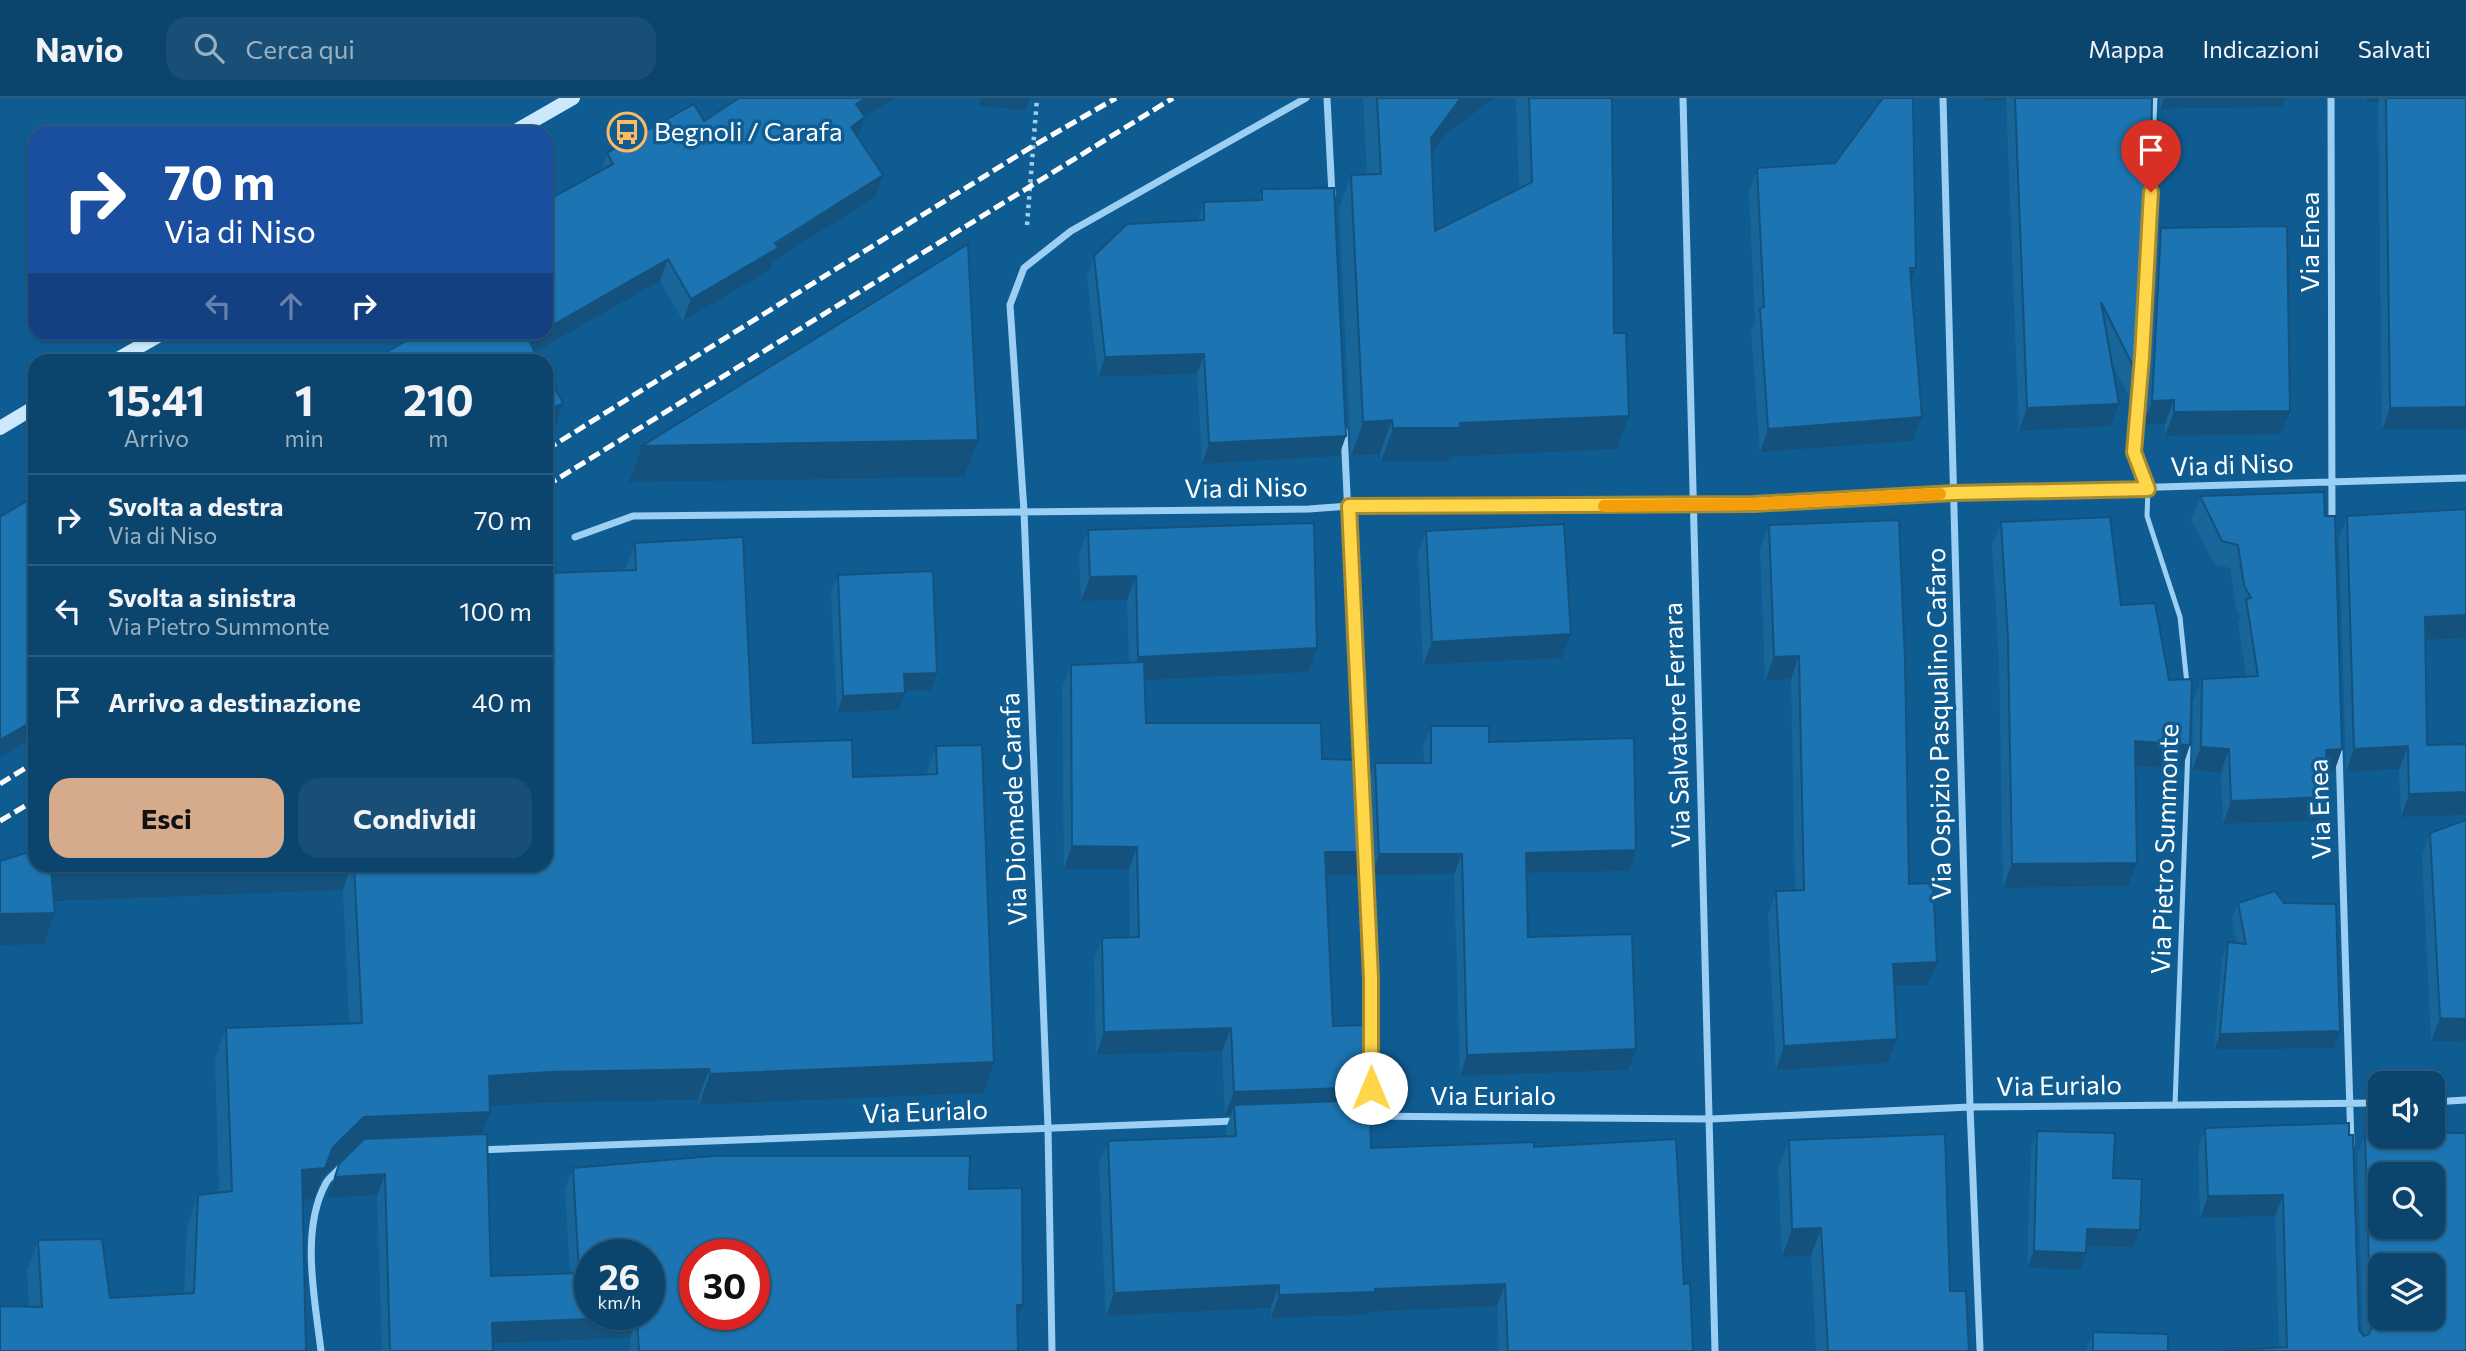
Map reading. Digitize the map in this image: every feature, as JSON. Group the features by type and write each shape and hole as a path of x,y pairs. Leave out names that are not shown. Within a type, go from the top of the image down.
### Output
{"street":[{"path":"524,126 573,98"},
{"path":"1024,268 1071,231 1306,98"},
{"path":"1327,98 1333,208"},
{"name":"Via Salvatore Ferrara","path":"1683,98 1715,1351"},
{"name":"Via Ospizio Pasqualino Cafaro","path":"1944,98 1970,1107 1980,1349"},
{"name":"Via Enea","path":"2331,98 2333,539"},
{"name":"Via Diomede Carafa","path":"1024,268 1010,305 1024,511 1048,1128 1052,1351"},
{"path":"127,354 151,340"},
{"path":"0,428 28,411"},
{"path":"1343,416 1361,782"},
{"name":"Via di Niso","path":"575,537 633,516 1309,509 1349,506 1754,504 1954,493 2466,478"},
{"name":"Via Enea","path":"2339,746 2351,1159"},
{"path":"1364,852 1371,978 1371,1116"},
{"path":"2445,1101 2466,1100"},
{"name":"Via Eurialo","path":"1357,1116 1710,1119 1970,1107 2368,1103"},
{"name":"Via Eurialo","path":"465,1150 1250,1120"},
{"path":"321,1351 310,1256 314,1219 326,1182 345,1163"}],"lane":[{"path":"2150,214 2155,98"},
{"name":"Via Pietro Summonte","path":"2141,370 2134,452 2148,489 2147,516 2180,617 2188,698"},
{"name":"Via Pietro Summonte","path":"2175,1106 2188,739"}],"path":[{"path":"1024,268 1037,98"}],"building":[{"path":"739,98 866,98 856,104 865,117 851,127 883,175 775,243 778,248 691,299 668,259 553,325 553,197 613,164 607,153 694,104 704,121"},
{"path":"1377,98 1461,98 1431,138 1435,231 1532,182 1529,98 1612,98 1614,333 1626,333 1629,416 1460,423 1460,428 1393,428 1392,420 1363,422 1351,175 1381,174"},
{"path":"1883,98 1913,98 1916,268 1910,268 1922,417 1768,429 1760,308 1764,307 1757,168 1835,163"},
{"path":"2015,98 2152,98 2150,229 2141,382 2101,302 2119,404 2027,408"},
{"path":"2386,98 2466,98 2466,407 2390,408"},
{"path":"1334,188 1346,436 1209,443 1204,354 1105,357 1094,256 1127,224 1204,220 1204,202 1262,200 1262,189"},
{"path":"2287,226 2290,411 2174,412 2174,400 2152,401 2161,228"},
{"path":"968,244 978,440 642,446"},
{"path":"408,340 529,340 536,354 383,354"},
{"path":"553,385 563,403 553,408"},
{"path":"2324,492 2325,516 2335,516 2342,749 2326,750 2328,797 2231,801 2229,749 2201,747 2202,679 2258,676 2246,599 2251,598 2244,585 2238,545 2222,541 2200,496"},
{"path":"28,500 28,724 0,740 0,517"},
{"path":"2466,509 2466,615 2425,617 2427,745 2466,744 2466,792 2409,794 2408,746 2354,749 2347,516"},
{"path":"2110,517 2121,605 2155,603 2169,680 2192,679 2190,745 2135,741 2137,863 2012,864 2008,638 2001,522"},
{"path":"1899,520 1905,659 1909,884 1933,883 1937,962 1893,964 1897,1039 1784,1046 1776,891 1804,890 1799,656 1774,657 1769,525"},
{"path":"1314,523 1317,648 1138,657 1136,576 1090,577 1088,530"},
{"path":"1564,524 1571,634 1432,642 1426,531"},
{"path":"743,537 753,743 852,740 853,777 937,774 936,746 982,745 994,1062 710,1074 709,1069 489,1076 490,1112 364,1117 333,1147 325,1168 302,1170 306,1351 0,1351 0,1306 42,1307 38,1240 102,1239 110,1298 194,1293 198,1195 232,1191 226,1028 362,1023 354,872 553,872 553,573 636,570 635,543"},
{"path":"933,571 937,673 904,674 905,693 843,696 838,575"},
{"path":"1144,662 1146,723 1321,723 1322,759 1363,760 1368,852 1325,852 1333,1026 1368,1025 1370,1087 1234,1092 1231,1028 1104,1032 1102,938 1139,937 1137,847 1072,846 1071,665"},
{"path":"1431,726 1489,726 1489,742 1634,738 1636,850 1526,853 1528,937 1632,934 1636,1049 1467,1055 1462,854 1379,854 1375,763 1431,763"},
{"path":"2466,820 2466,1019 2440,1018 2430,833"},
{"path":"28,852 28,872 51,872 55,913 0,914 0,861"},
{"path":"2275,891 2284,903 2336,904 2340,1031 2220,1034 2228,942 2246,944 2238,903"},
{"path":"1370,1100 1371,1148 1534,1142 1534,1147 1676,1139 1684,1284 1690,1283 1693,1351 1508,1351 1505,1284 1279,1295 1279,1285 1114,1293 1108,1141 1236,1136 1234,1105"},
{"path":"2349,1123 2349,1135 2353,1135 2359,1330 2364,1336 2371,1330 2445,1330 2445,1253 2369,1253 2368,1239 2445,1239 2445,1162 2368,1162 2368,1232 2365,1135 2368,1135 2368,1148 2445,1148 2445,1133 2466,1133 2466,1351 2224,1351 2287,1347 2283,1195 2208,1196 2205,1128"},
{"path":"2037,1131 2115,1133 2113,1178 2142,1179 2140,1230 2087,1229 2086,1253 2034,1251"},
{"path":"487,1134 491,1276 574,1273 574,1320 492,1323 493,1351 390,1351 385,1174 335,1177 339,1164 364,1139"},
{"path":"1945,1134 1950,1291 1966,1291 1969,1351 1828,1351 1821,1228 1792,1229 1789,1140"},
{"path":"713,1156 970,1156 969,1189 1022,1188 1023,1305 1017,1305 1018,1351 639,1351 638,1330 665,1330 665,1239 577,1239 573,1168"},
{"path":"2093,1332 2168,1334 2168,1351 2093,1351"}],"railway":[{"path":"553,446 1033,146 1116,98"},
{"path":"553,482 1173,98"},
{"path":"0,784 28,766"},
{"path":"0,821 28,804"}],"slow traffic":[{"path":"1604,506 1754,504 1940,494"}],"place":[{"name":"Begnoli / Carafa","path":"627,132"}],"route":[{"path":"1371,1088 1371,978 1349,506 1754,504 1954,493 2148,489 2134,452 2134,437 2142,357 2151,192"}]}
